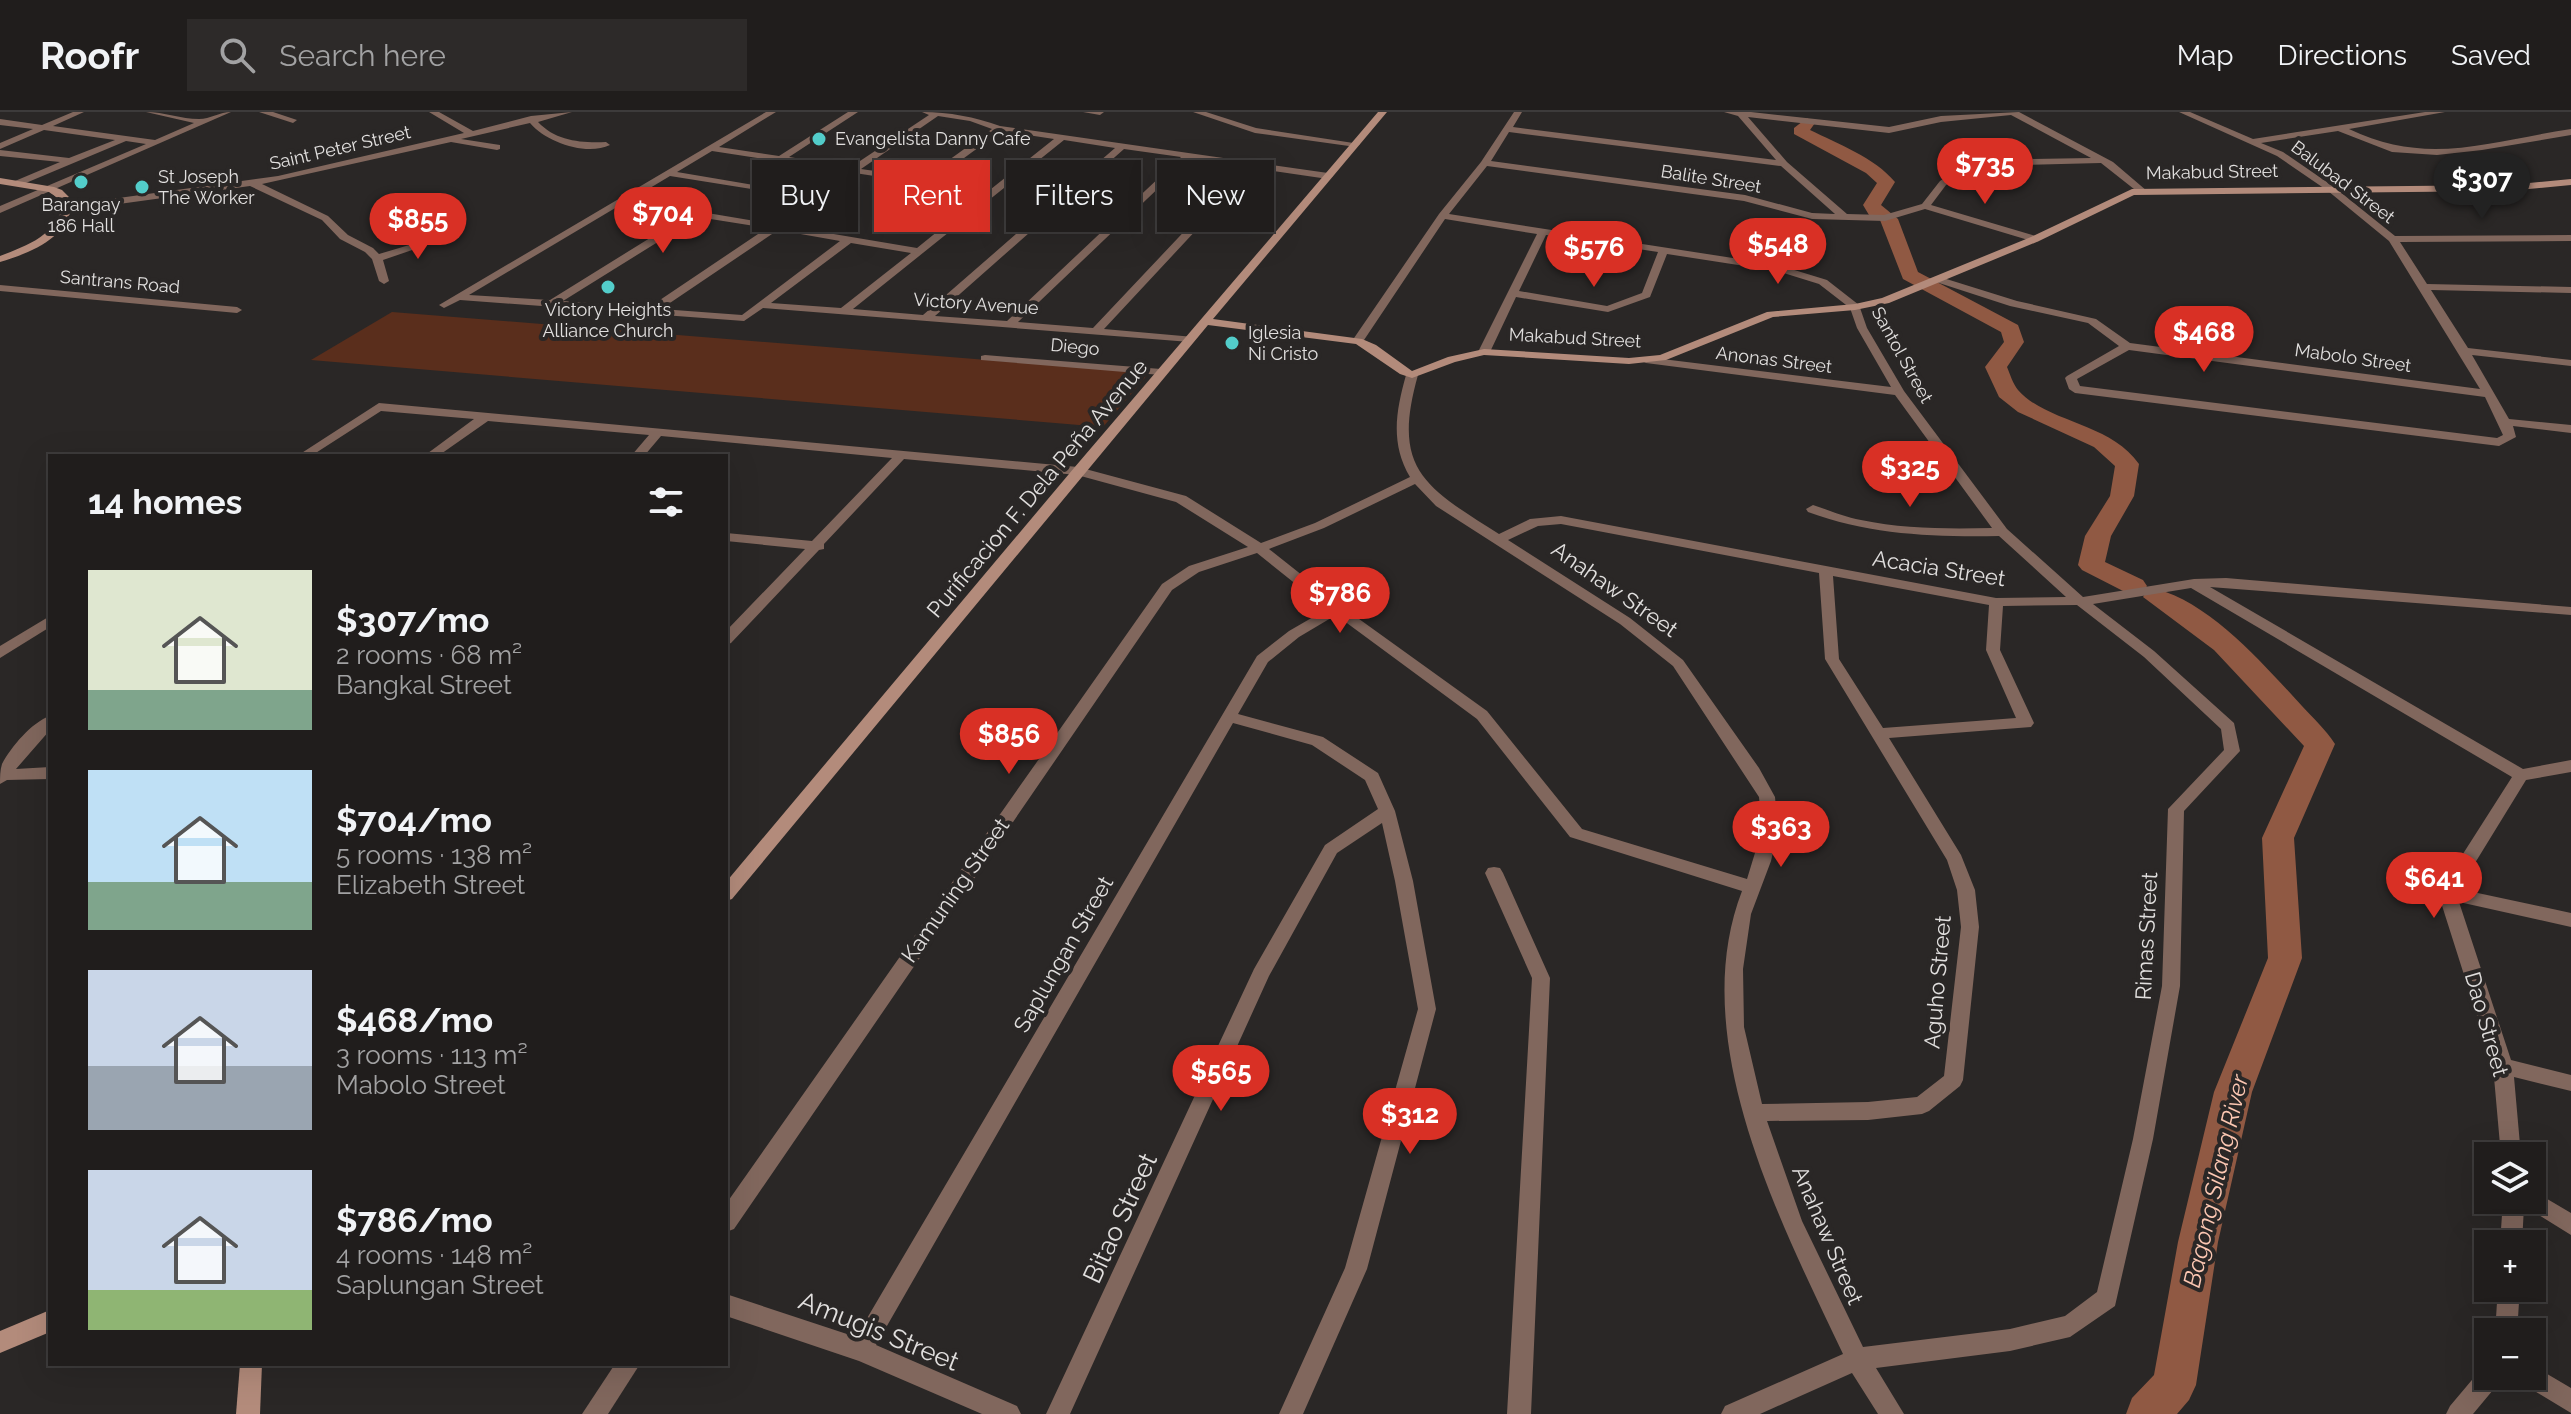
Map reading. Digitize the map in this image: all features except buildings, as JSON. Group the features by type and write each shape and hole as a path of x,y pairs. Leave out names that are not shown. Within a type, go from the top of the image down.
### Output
{"street":[{"path":"0,146 80,112"},
{"path":"150,112 202,123"},
{"path":"0,210 227,112"},
{"path":"266,112 293,120"},
{"path":"433,112 470,133"},
{"name":"Saint Peter Street","path":"68,208 252,183 568,112"},
{"path":"444,305 772,112"},
{"path":"780,159 854,112"},
{"path":"1087,112 1100,112"},
{"path":"1197,112 1255,130 1356,144"},
{"name":"Purificacion F. Dela Peña Avenue","path":"728,892 1161,372 1383,112"},
{"path":"1358,341 1442,216 1485,163 1518,112"},
{"path":"1728,112 1889,130 1941,119 2012,112 2103,160 2142,191"},
{"path":"1846,112 1868,128"},
{"path":"1931,112 1941,119"},
{"name":"Balubad Street","path":"2183,112 2255,141 2331,189 2393,239 2505,422"},
{"path":"2255,141 2441,112"},
{"path":"858,166 931,113 971,119 999,128 1216,160"},
{"path":"1739,113 1784,164 1846,218"},
{"path":"531,119 540,131 570,143 606,145"},
{"path":"3,124 157,142"},
{"path":"955,160 999,128"},
{"path":"2340,128 2393,149 2441,151 2472,149 2571,132"},
{"path":"1507,129 1784,164"},
{"path":"843,312 1062,137"},
{"path":"18,183 126,139"},
{"path":"445,140 497,147"},
{"path":"926,318 1122,146"},
{"path":"711,148 787,160"},
{"path":"0,153 71,161"},
{"path":"1010,324 1187,156"},
{"path":"2035,239 1925,206 1943,183 1973,163 2103,160"},
{"name":"Balite Street","path":"1485,163 1734,196 1812,216 1885,218 1925,206"},
{"path":"1274,168 1328,176"},
{"path":"668,173 752,186"},
{"path":"0,181 51,189 65,196 68,208 61,226 51,235 0,259"},
{"name":"Makabud Street","path":"1412,375 1452,359 1484,352 1646,360 1678,353 1771,314 1855,307 1885,301 2035,239 2122,195 2142,191 2508,188 2571,182"},
{"path":"252,183 325,218 344,237 377,258 384,281"},
{"path":"990,191 994,192"},
{"path":"621,201 752,223"},
{"path":"553,303 697,213"},
{"name":"Santol Street","path":"1442,216 1804,274 1839,292 1855,307 1862,328 1899,392 1951,467 2002,532"},
{"path":"650,311 768,232"},
{"path":"806,232 919,251"},
{"path":"1096,331 1189,232"},
{"path":"1484,352 1543,232"},
{"path":"377,258 450,234"},
{"path":"2393,239 2571,238"},
{"path":"459,297 744,318 849,239"},
{"path":"1512,293 1608,309 1646,295 1664,250"},
{"name":"Mabolo Street","path":"1940,280 2014,304 2092,321 2127,346 2489,394"},
{"path":"2425,287 2571,290"},
{"name":"Santrans Road","path":"0,288 237,310"},
{"name":"Victory Avenue","path":"760,305 1190,339"},
{"path":"1205,321 1358,341 1373,347 1392,365 1412,375"},
{"path":"2127,346 2071,378 2075,389 2499,442 2510,437 2505,422 2571,429"},
{"path":"2464,351 2571,363"},
{"name":"Diego","path":"985,358 1161,372"},
{"name":"Anonas Street","path":"1646,360 1899,392"},
{"name":"Anahaw Street","path":"1412,375 1406,394 1401,436 1403,451 1416,479 1441,503 1647,637 1678,663 1767,797 1770,830 1742,914 1734,969 1734,1027 1754,1113 1792,1223 1857,1359 1892,1414"},
{"path":"306,454 379,407 656,435 1078,471 1181,499 1259,548 1336,609 1482,715 1576,833 1752,887"},
{"path":"433,454 484,418"},
{"path":"639,454 656,435"},
{"path":"728,638 819,546 900,456"},
{"name":"Kamuning Street","path":"728,1219 1159,597 1178,577 1190,571 1311,529 1416,479"},
{"path":"1813,509 1847,521 1884,526 2002,532"},
{"name":"Acacia Street","path":"1500,539 1535,522 1561,520 1996,602 2083,601 2194,583 2226,582 2571,611"},
{"name":"Rimas Street","path":"1857,1359 2010,1340 2070,1326 2107,1298 2143,1139 2171,986 2176,809 2232,751 2228,727 2149,654 2058,584 2002,532"},
{"path":"728,537 819,546"},
{"name":"Aguho Street","path":"1754,1113 1868,1111 1922,1105 1953,1080 1970,927 1966,890 1955,859 1832,659 1826,572"},
{"path":"2194,583 2521,775 2571,766"},
{"path":"1877,734 2026,723 1993,650 1996,602"},
{"name":"Saplungan Street","path":"861,1350 1269,651 1336,609"},
{"path":"0,653 48,621"},
{"path":"1228,717 1317,741 1372,777 1387,811 1404,881 1427,1009 1356,1269 1291,1414"},
{"path":"2,772 48,723"},
{"path":"2,772 48,773"},
{"path":"2521,775 2447,893 2571,920"},
{"name":"Bitao Street","path":"1058,1414 1261,974 1331,849 1387,811"},
{"path":"1494,873 1541,978 1519,1414"},
{"name":"Dao Street","path":"2447,893 2503,1066 2510,1142"},
{"path":"2503,1066 2571,1083"},
{"path":"2546,1209 2571,1225"},
{"name":"Amugis Street","path":"728,1306 861,1350 1009,1414"},
{"path":"0,1342 48,1322"},
{"path":"1733,1414 1857,1359"},
{"path":"248,1414 251,1366"},
{"path":"594,1414 628,1366"},
{"path":"2546,1385 2571,1401"},
{"path":"2458,1414 2478,1390"}],"shaded area":[{"path":"392,312 1149,373 1103,427 311,360"}],"waterway":[{"name":"Bagong Silang River","path":"1807,123 1800,131 1872,169 1886,182 1872,205 1875,211 1886,216"},
{"name":"Bagong Silang River","path":"1889,219 1910,275 1922,282"},
{"name":"Bagong Silang River","path":"1929,286 2011,329 2014,342 1996,367 2007,392 2026,407 2102,442 2127,464 2122,496 2098,536 2091,565 2134,586"},
{"name":"Bagong Silang River","path":"2148,1414 2174,1385 2198,1242 2233,1092 2285,958 2278,838 2320,744 2224,644 2180,610 2156,597"}],"place":[{"name":"Evangelista Danny Cafe","path":"819,139"},
{"name":"Barangay 186 Hall","path":"81,182"},
{"name":"St Joseph The Worker","path":"142,187"},
{"name":"Victory Heights Alliance Church","path":"608,287"},
{"name":"Iglesia Ni Cristo","path":"1232,343"}]}
